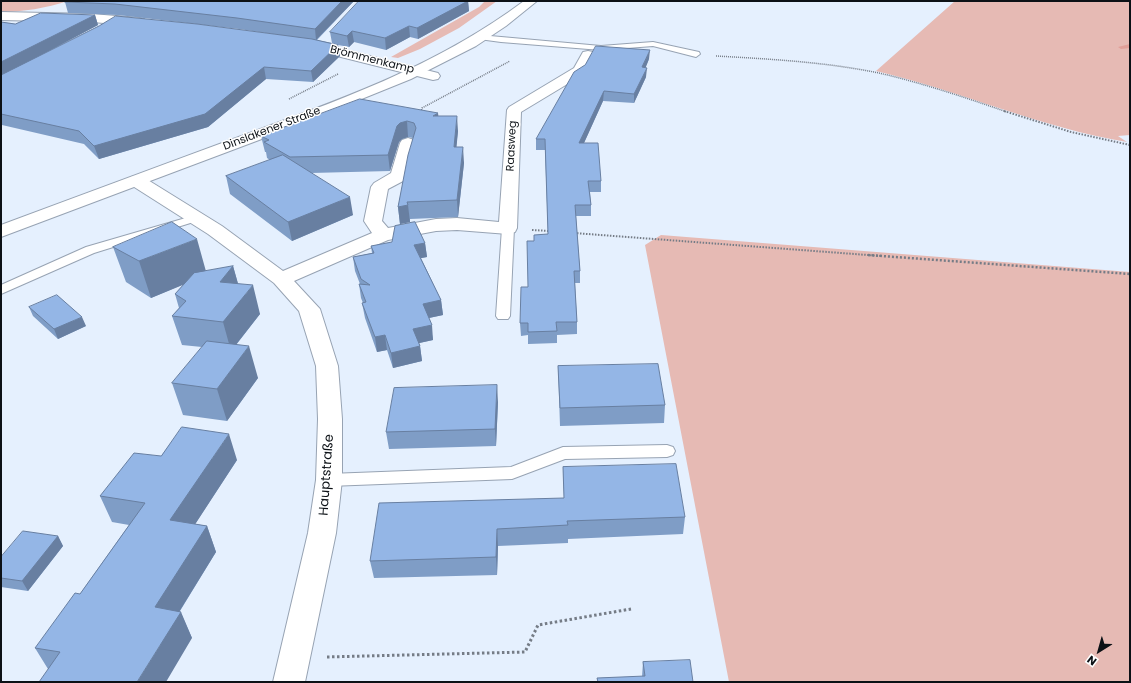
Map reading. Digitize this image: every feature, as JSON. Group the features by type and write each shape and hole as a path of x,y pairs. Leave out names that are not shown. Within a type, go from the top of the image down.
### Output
{"street":[{"name":"Dinslakener Straße","path":"1,231 326,109 417,71 482,37 531,1"},
{"path":"35,16 64,6"},
{"path":"1,16 35,16 149,23"},
{"path":"98,33 118,20"},
{"path":"319,46 330,35"},
{"name":"Brömmenkamp","path":"296,43 319,46 433,76"},
{"name":"Raasweg","path":"508,228 514,110 579,71 588,55"},
{"path":"383,235 373,221 380,187 399,176 408,143"},
{"name":"Hauptstraße","path":"137,181 214,230 281,279 309,309 327,366 330,419 329,480 322,533 289,682"},
{"path":"281,279 383,235 436,225 456,224 508,228"}],"lane":[{"path":"482,37 500,40 601,48 653,44 696,54"},
{"path":"1,290 90,250 196,218"},
{"path":"504,316 508,228"},
{"path":"329,480 512,473 563,453 667,451"}],"path":[{"path":"696,54 842,67 892,77 930,87 1025,119 1101,140 1130,145"},
{"path":"288,99 330,78 365,58"},
{"path":"408,143 422,108 513,59"},
{"path":"508,228 556,231"},
{"path":"572,232 901,258 1130,274"},
{"path":"294,658 525,652 538,625 631,609"}],"shaded area":[{"path":"1,1 68,1 34,9 1,12"},
{"path":"485,1 497,1 459,28 420,49 398,58 391,57 479,7"},
{"path":"955,1 1130,1 1130,135 1118,136 1127,142 1063,128 908,79 876,71"},
{"path":"661,235 1130,272 1130,682 729,682 645,245"}],"building":[{"path":"342,1 315,29 237,18 115,4 65,2"},
{"path":"359,1 468,1 417,28 409,26 385,38 352,31 347,36 330,32"},
{"path":"41,13 95,15 1,62 1,22 15,24"},
{"path":"116,16 197,24 312,39 338,45 311,71 264,67 205,114 94,146 79,131 1,114 1,75"},
{"path":"596,46 650,50 642,67 647,68 634,94 604,91 579,143 598,143 601,181 588,181 591,205 575,205 580,271 574,271 577,322 556,322 557,331 528,332 528,323 520,323 521,287 528,287 527,241 534,241 534,235 548,234 545,139 536,139 574,72 585,65"},
{"path":"360,99 438,113 433,116 457,116 454,147 463,147 457,200 407,202 408,205 398,207 408,155 416,128 414,123 407,121 400,123 397,126 388,155 290,157 264,142 269,140 261,136"},
{"path":"283,155 350,197 288,222 226,176"},
{"path":"172,222 197,239 139,261 113,247"},
{"path":"415,222 425,243 414,245 441,300 423,304 432,325 413,329 420,346 391,353 385,335 375,337 362,303 366,302 359,284 370,285 361,279 353,257 374,253 371,246 392,242 395,226"},
{"path":"233,266 220,282 253,285 223,322 172,316 186,301 175,294 194,273"},
{"path":"57,295 82,317 54,329 29,307"},
{"path":"207,341 249,346 217,389 172,383"},
{"path":"658,364 665,405 560,408 558,366"},
{"path":"497,385 495,429 386,432 394,388"},
{"path":"182,427 229,434 170,520 207,526 155,607 181,612 137,682 39,682 60,652 35,648 75,593 80,594 145,503 100,496 134,453 161,456"},
{"path":"676,464 685,517 567,521 568,525 497,529 496,557 370,561 379,503 564,498 563,467"},
{"path":"23,531 58,536 22,581 1,578 1,557"},
{"path":"690,660 693,682 598,682 597,678 645,676 643,662"}],"waterway":[{"path":"1121,47 1130,46"}]}
